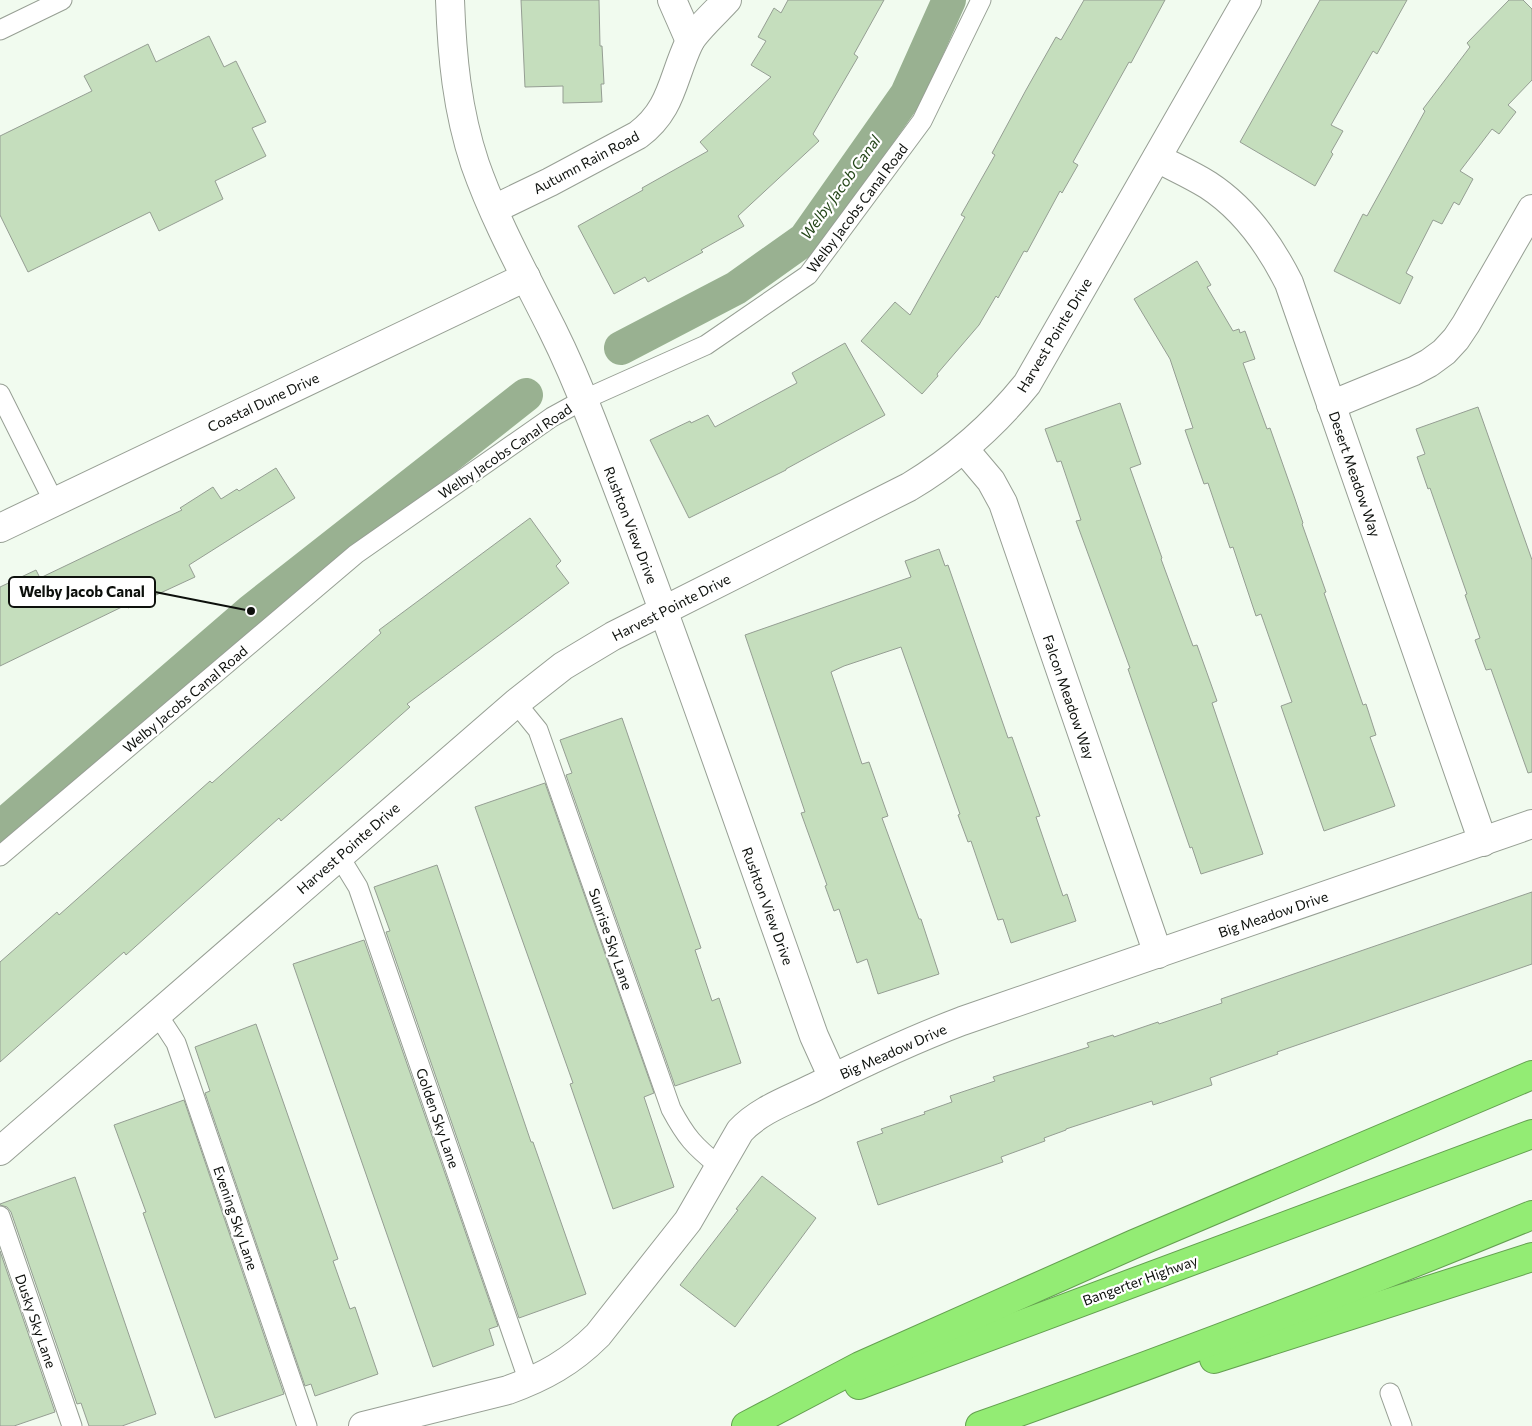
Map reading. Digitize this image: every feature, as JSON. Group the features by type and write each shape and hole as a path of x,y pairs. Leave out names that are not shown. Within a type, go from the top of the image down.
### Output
{"highway":[{"path":"747,1426 860,1366 1134,1244 1532,1075"},
{"name":"Bangerter Highway","path":"747,1426 1532,1134"},
{"path":"980,1426 1104,1382 1279,1316 1532,1215"},
{"path":"992,1426 1303,1331 1532,1257"}],"street":[{"name":"Rushton View Drive","path":"450,0 451,37 456,80 464,123 476,165 494,209 554,332 583,400 663,611 814,1036 832,1078"},
{"path":"672,0 690,41"},
{"name":"Autumn Rain Road","path":"494,209 638,136 649,127 665,105 690,41 727,0"},
{"name":"Harvest Pointe Drive","path":"0,1151 516,703 563,666 613,636 910,487 964,449 999,416 1027,384 1246,0"},
{"name":"Desert Meadow Way","path":"1157,158 1209,186 1229,201 1263,239 1289,283 1482,842"},
{"path":"1331,405 1414,371 1444,352 1466,324 1532,209"},
{"name":"Coastal Dune Drive","path":"0,528 526,277"},
{"name":"Falcon Meadow Way","path":"964,449 991,481 1003,503 1158,954"},
{"name":"Big Meadow Drive","path":"363,1426 487,1395 529,1382 567,1362 598,1335 688,1221 740,1131 748,1122 756,1117 832,1078 962,1020 1532,824"}],"lane":[{"path":"0,30 62,0"},
{"name":"Welby Jacobs Canal Road","path":"0,856 356,554 552,417 583,400 706,345 808,275 922,121 981,0"},
{"path":"0,394 54,502"},
{"name":"Sunrise Sky Lane","path":"516,703 538,730 671,1109 688,1138 699,1150 719,1166"},
{"name":"Golden Sky Lane","path":"339,856 358,887 529,1382"},
{"name":"Evening Sky Lane","path":"158,1014 176,1043 307,1426"},
{"name":"Dusky Sky Lane","path":"0,1216 72,1426"},
{"path":"1390,1393 1402,1426"}],"building":[{"path":"521,0 599,0 600,46 602,46 604,84 601,84 602,102 563,103 563,86 525,87"},
{"path":"788,0 884,0 854,54 858,57 813,134 819,141 738,216 744,226 701,250 703,252 648,282 645,277 614,294 578,226 708,151 700,142 771,77 751,65 766,41 758,37 774,8 781,13"},
{"path":"1084,0 1165,0 1131,63 1129,62 1073,162 1078,165 1062,193 1060,191 1027,252 1024,251 998,298 996,296 979,325 922,394 861,341 895,302 910,315 965,217 961,215 995,155 992,153 1026,90 1056,37 1061,40"},
{"path":"1320,0 1407,0 1377,54 1373,51 1331,125 1343,131 1331,152 1333,154 1315,186 1240,142"},
{"path":"1509,0 1523,0 1532,9 1532,80 1508,105 1516,112 1499,134 1492,129 1460,171 1473,179 1459,205 1454,202 1442,224 1433,220 1406,273 1413,277 1400,304 1334,271 1363,214 1367,216 1425,111 1423,109 1470,47 1467,43"},
{"path":"209,36 224,67 236,61 266,122 252,128 266,156 215,181 223,199 159,231 150,212 28,272 0,215 0,136 92,91 84,76 148,44 156,62"},
{"path":"1197,261 1211,285 1207,287 1233,331 1239,329 1240,333 1245,331 1255,359 1243,363 1267,429 1270,428 1326,592 1324,593 1363,705 1366,704 1376,735 1370,737 1395,806 1324,831 1281,706 1292,702 1261,614 1256,616 1233,547 1230,548 1208,483 1204,484 1185,430 1193,428 1170,359 1134,299"},
{"path":"845,343 885,415 786,470 689,518 650,440 690,421 691,423 708,415 715,427 797,383 792,373"},
{"path":"1120,403 1141,464 1130,468 1193,646 1197,645 1217,701 1212,703 1263,854 1201,874 1192,847 1190,848 1128,669 1130,668 1076,521 1081,520 1061,461 1057,462 1045,429"},
{"path":"1478,407 1532,560 1532,772 1528,773 1491,669 1486,670 1475,640 1480,638 1465,595 1467,594 1430,488 1428,489 1417,457 1425,454 1416,429"},
{"path":"276,468 295,498 189,565 195,577 128,608 126,605 0,666 0,587 36,570 40,578 182,510 180,508 213,487 221,499 237,489 239,491"},
{"path":"530,518 561,561 556,566 569,583 407,704 410,707 281,821 279,818 126,955 124,952 0,1062 0,962 57,912 59,915 210,781 212,783 381,633 379,630"},
{"path":"939,549 945,566 948,565 1008,738 1012,737 1040,816 1036,817 1063,896 1067,894 1076,921 1011,943 1003,919 998,920 971,841 968,842 958,815 960,814 901,647 844,666 831,672 862,764 869,762 888,816 882,818 919,919 921,919 939,974 878,994 867,959 857,963 839,909 834,911 825,886 827,885 801,813 805,812 745,635 911,577 905,561"},
{"path":"622,718 701,948 695,950 712,1001 719,998 741,1063 675,1086 566,775 572,773 560,740"},
{"path":"545,783 654,1093 644,1097 674,1187 613,1209 570,1084 573,1083 475,807"},
{"path":"437,865 531,1142 533,1142 586,1294 519,1318 386,932 390,931 374,887"},
{"path":"1532,892 1532,964 1277,1052 1278,1054 1210,1078 1212,1085 1153,1105 1152,1101 1066,1129 1044,1138 1045,1141 1001,1157 1003,1162 878,1205 857,1142 883,1133 881,1129 925,1114 924,1112 952,1102 950,1096 995,1081 993,1077 1089,1047 1087,1043 1113,1035 1114,1037 1158,1022 1159,1024 1222,1003 1221,999"},
{"path":"364,940 498,1326 489,1329 494,1345 433,1367 293,964"},
{"path":"256,1024 338,1259 333,1261 350,1309 355,1307 378,1374 315,1396 311,1384 305,1386 205,1093 210,1091 195,1047"},
{"path":"184,1100 284,1394 215,1418 143,1213 146,1212 114,1125"},
{"path":"762,1176 816,1218 735,1327 680,1285"},
{"path":"75,1177 156,1414 122,1426 89,1426 81,1403 77,1404 11,1212 7,1207 0,1205"},
{"path":"0,1251 55,1412 14,1426 0,1426"}],"waterway":[{"name":"Welby Jacob Canal","path":"621,348 736,288 805,239 907,94 949,0"},
{"name":"Welby Jacob Canal","path":"0,828 251,611 526,395"}],"place":[{"name":"Welby Jacob Canal","path":"251,611"}]}
